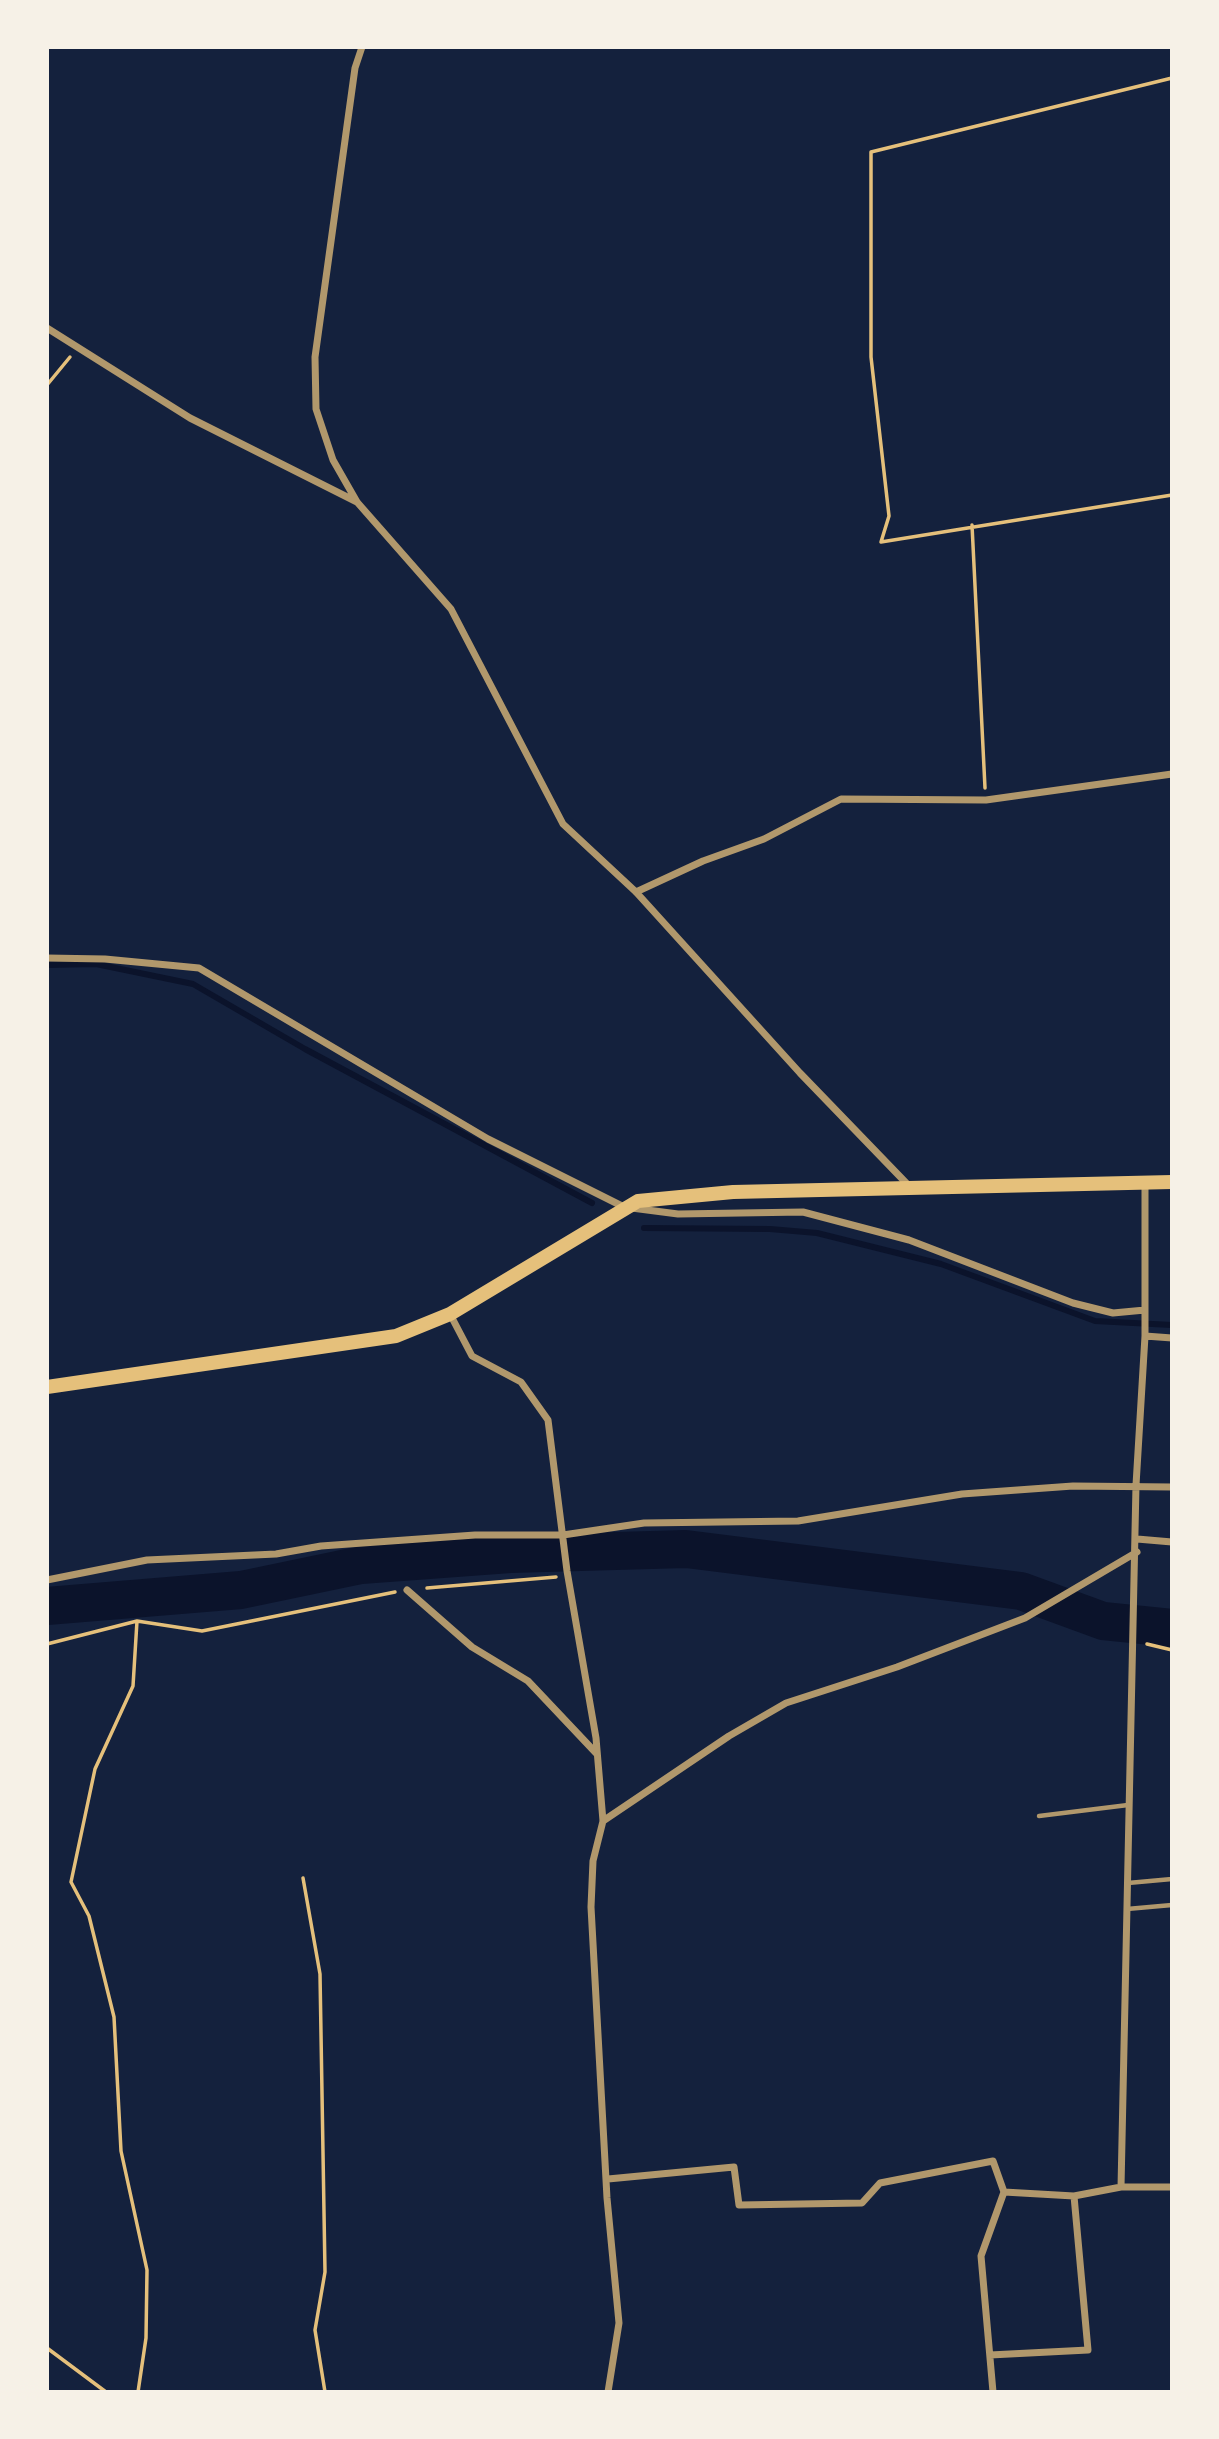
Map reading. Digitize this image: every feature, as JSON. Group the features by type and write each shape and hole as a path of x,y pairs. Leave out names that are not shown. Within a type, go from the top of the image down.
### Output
{"main road":[{"path":"47,1387 396,1336 450,1314 638,1201 733,1192 1172,1182"}],"street":[{"path":"362,47 355,68 315,357 316,409 333,460 357,502 452,609 563,824 636,892 800,1073 912,1188"},
{"path":"47,328 190,418 357,502"},
{"path":"636,892 702,861 764,839 841,799 986,800 1172,774"},
{"path":"47,958 105,959 200,968 488,1139 624,1207 678,1214 803,1212 909,1240 1073,1303 1113,1313 1145,1310"},
{"path":"1121,2187 1136,1600 1136,1485 1145,1336 1145,1184"},
{"path":"450,1314 472,1356 521,1382 548,1420 568,1574 597,1754 603,1821 593,1861 591,1907 607,2198 619,2323 608,2392"},
{"path":"1145,1336 1172,1338"},
{"path":"47,1580 147,1560 276,1554 321,1546 475,1535 563,1535 644,1523 798,1521 962,1494 1136,1485 1172,1487"},
{"path":"1137,1539 1172,1542"},
{"path":"603,1821 729,1736 786,1703 897,1667 1025,1618 1137,1552"},
{"path":"407,1590 472,1647 528,1681 597,1754"},
{"path":"608,2179 734,2167 739,2205 862,2203 880,2183 993,2161 1004,2192 981,2256 993,2392"},
{"path":"1004,2192 1074,2196 1121,2187 1172,2187"},
{"path":"990,2355 1088,2350 1074,2196"}],"lane":[{"path":"1039,1816 1130,1805"},
{"path":"1128,1883 1172,1879"},
{"path":"1127,1909 1172,1905"}],"path":[{"path":"1172,78 871,152 871,357 889,516 881,541 972,524 1172,495"},
{"path":"47,386 76,348"},
{"path":"972,524 986,800"},
{"path":"47,1644 136,1621 202,1631 407,1590 568,1574"},
{"path":"136,1621 133,1686 95,1769 71,1882 89,1916 114,2017 121,2151 147,2270 146,2338 138,2392"},
{"path":"1134,1641 1172,1650"},
{"path":"303,1878 320,1974 325,2272 315,2330 325,2392"},
{"path":"47,2348 106,2392"}],"waterway":[{"path":"47,965 96,964 193,984 305,1049 592,1203"},
{"path":"644,1228 770,1229 817,1233 941,1264 1095,1321 1172,1325"},
{"path":"47,1606 241,1590 361,1565 510,1554 686,1549 1021,1591 1103,1621 1172,1628"}]}
